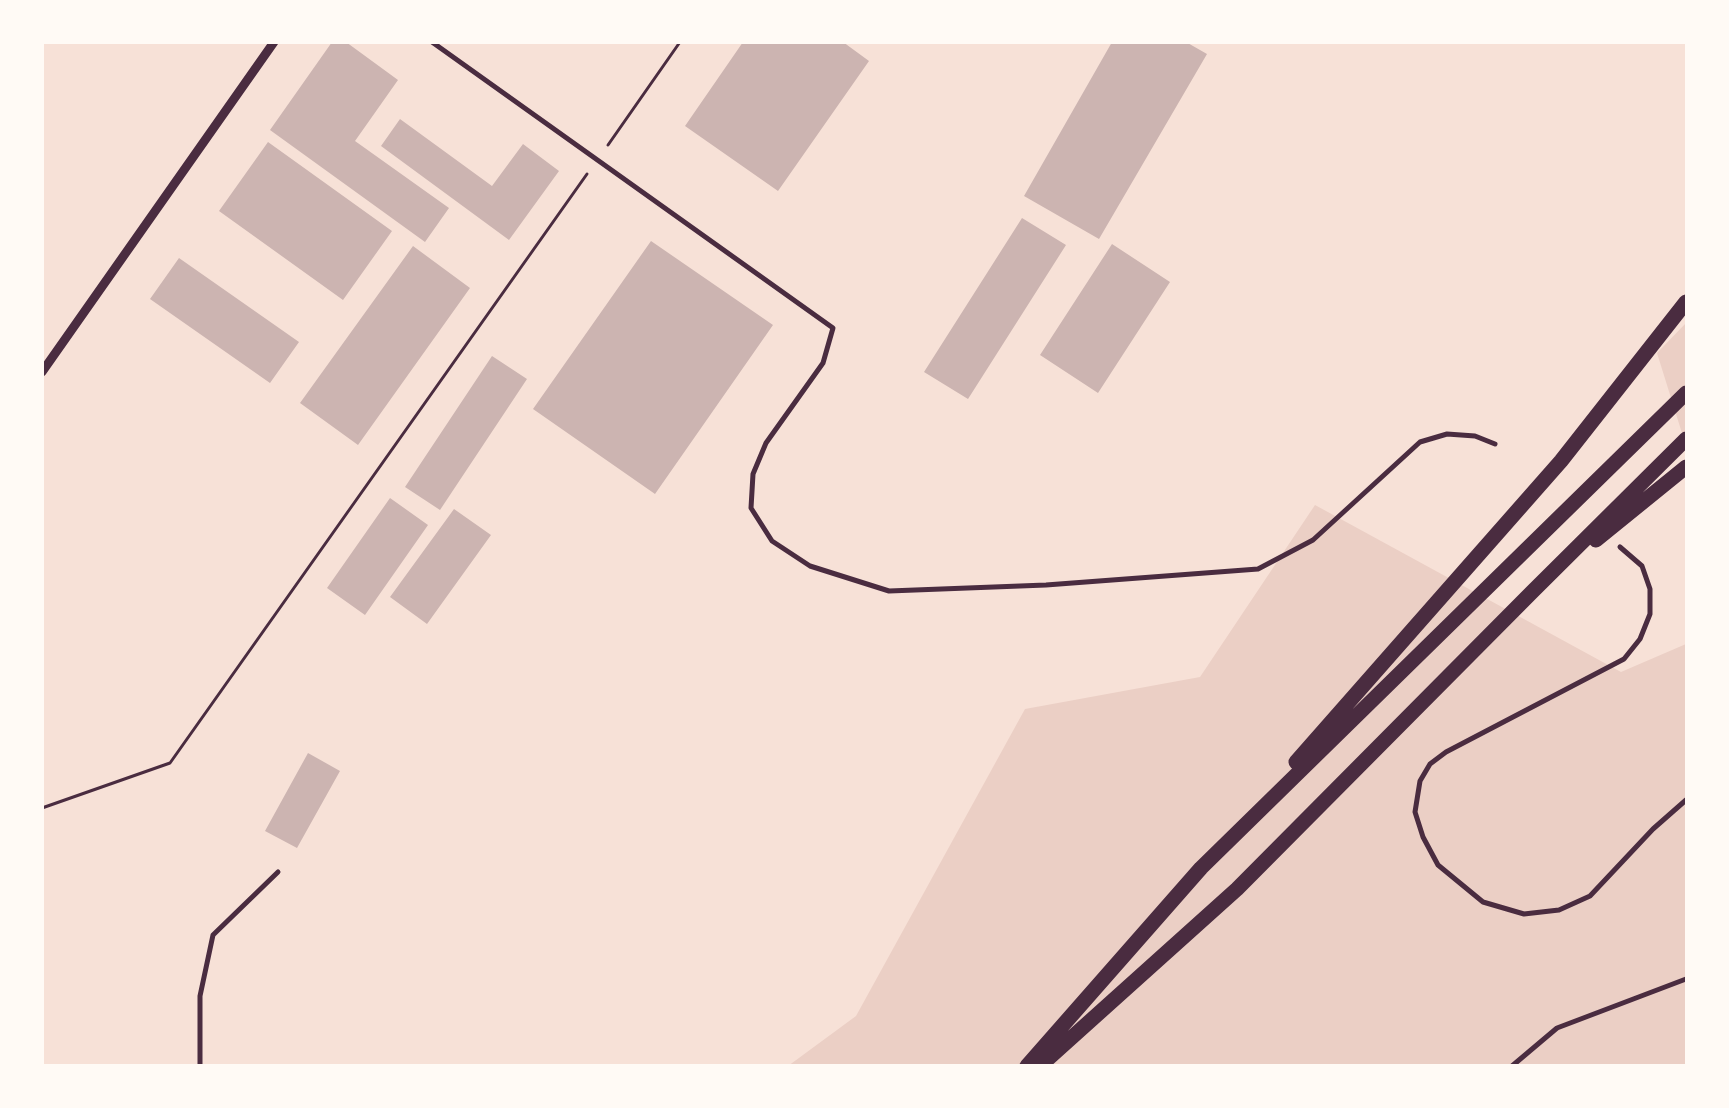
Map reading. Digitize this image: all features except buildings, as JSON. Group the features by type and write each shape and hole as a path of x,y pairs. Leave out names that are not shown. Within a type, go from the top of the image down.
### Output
{"highway":[{"path":"1027,1066 1403,642 1560,461 1686,302"},
{"path":"1201,868 1686,393"},
{"path":"1040,1066 1237,889 1686,439"},
{"path":"1532,592 1686,468"}],"street":[{"path":"42,372 274,42"},
{"path":"432,42 833,328 823,362 766,443 753,474 751,508 766,533 772,541 810,566 890,591 1046,585 1258,569 1314,540 1420,442 1446,434 1475,436 1496,444"},
{"path":"1620,547 1642,566 1650,588 1650,614 1640,639 1624,659 1446,752 1430,764 1420,782 1415,812 1423,837 1438,865 1482,902 1524,914 1559,910 1590,896 1653,829 1686,800"},
{"path":"200,1066 200,996 214,935 278,872"},
{"path":"1512,1066 1557,1028 1686,979"}],"path":[{"path":"42,808 170,763 680,42"}],"shaded area":[{"path":"1686,323 1686,446 1657,353"},
{"path":"1315,505 1621,672 1686,644 1686,1065 788,1066 856,1016 1025,709 1200,677"}]}
